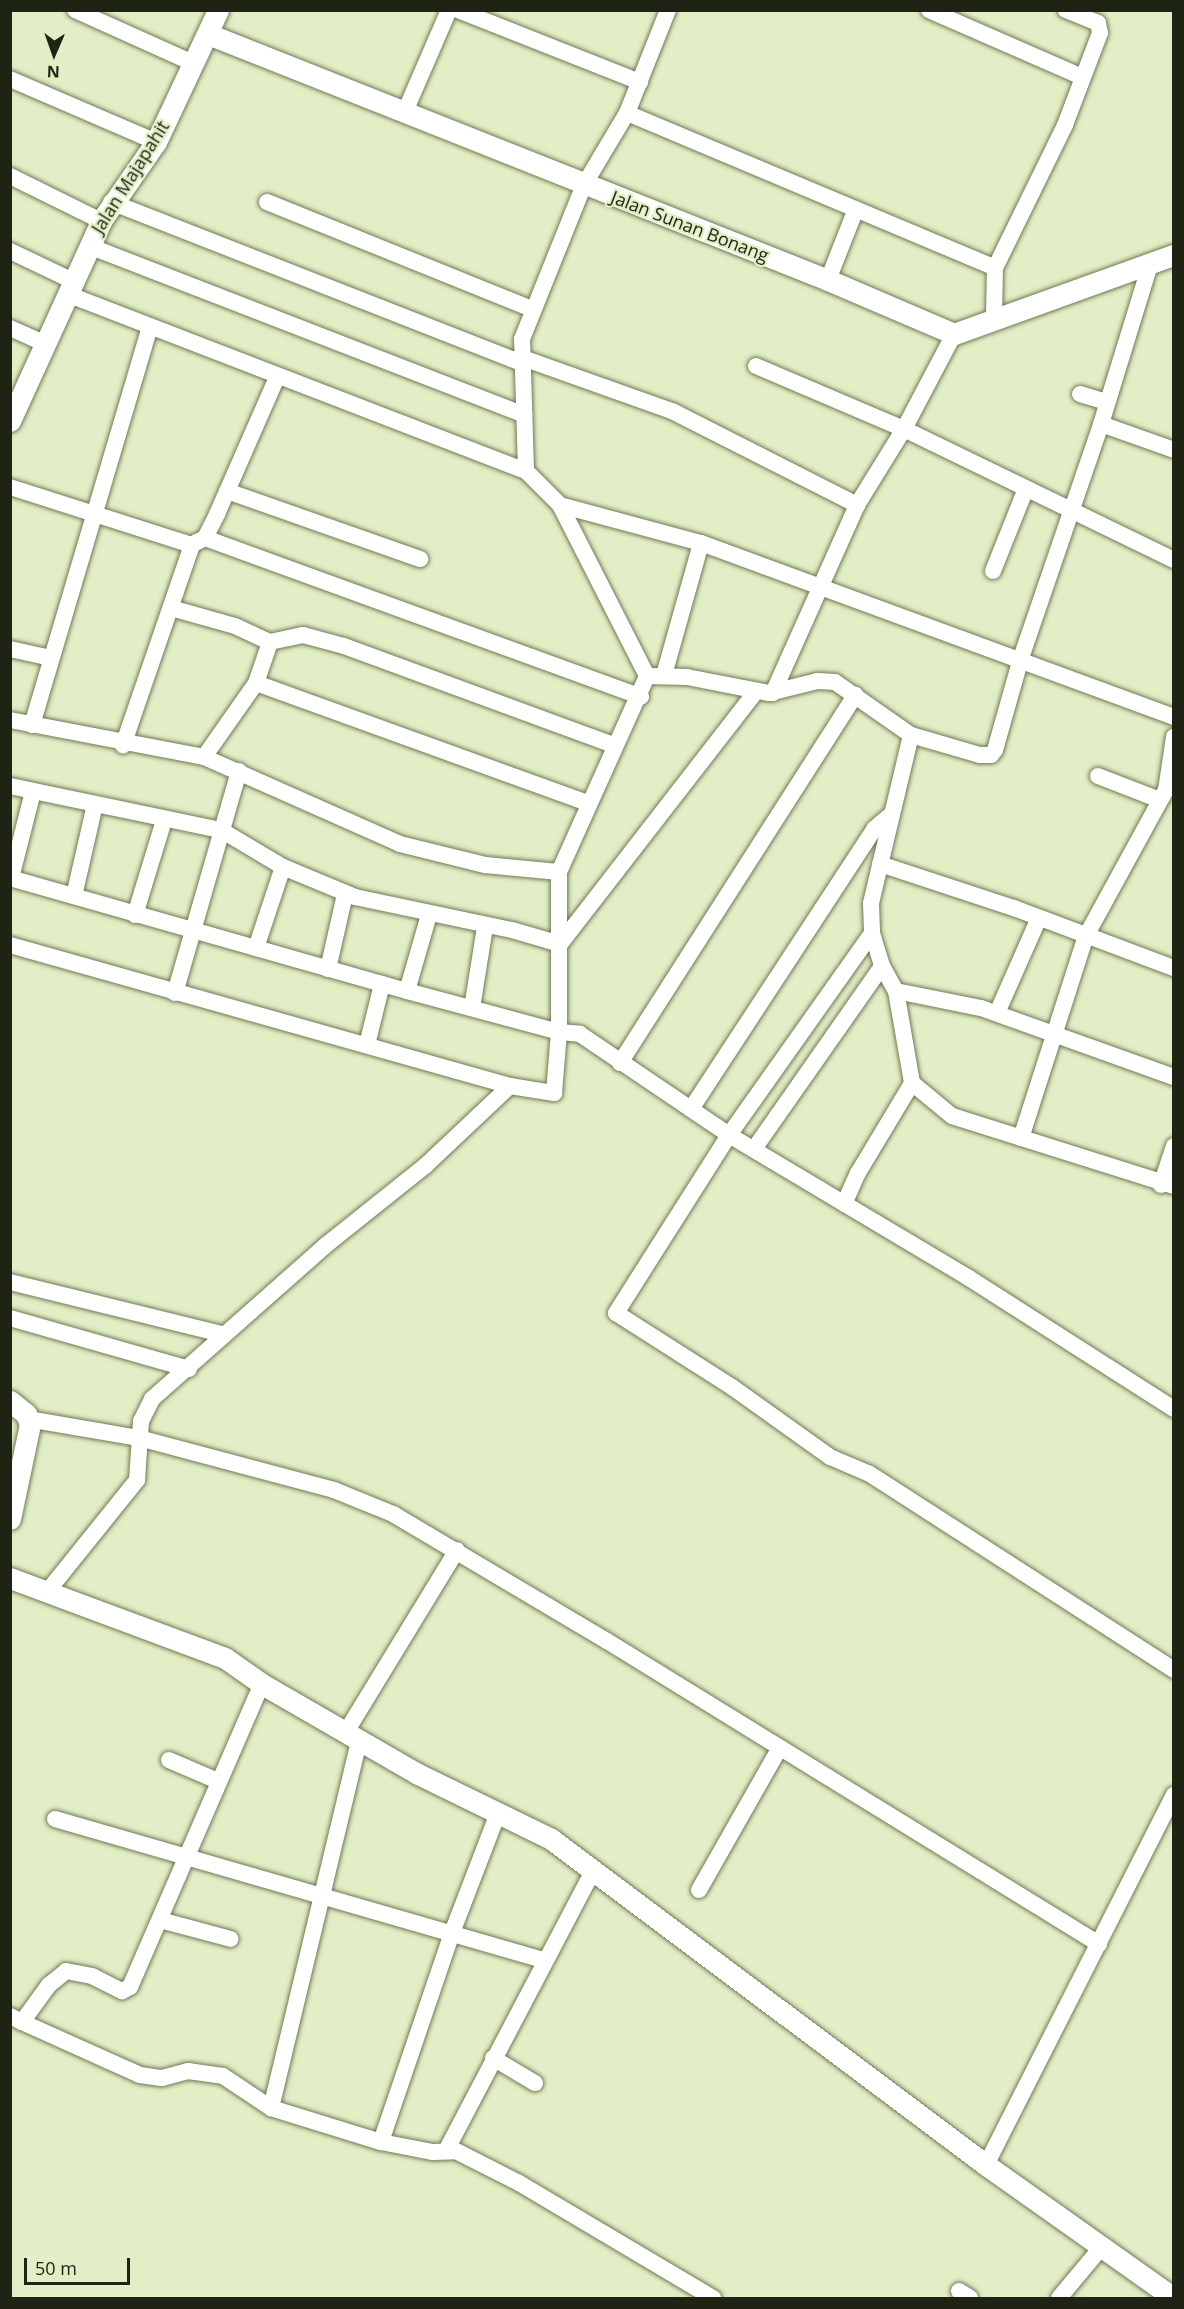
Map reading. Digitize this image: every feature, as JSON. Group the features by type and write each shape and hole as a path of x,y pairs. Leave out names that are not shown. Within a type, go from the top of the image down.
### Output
{"street":[{"path":"75,10 193,63"},
{"name":"Jalan Majapahit","path":"10,421 88,246 111,202 156,142 218,10"},
{"path":"404,114 449,10"},
{"path":"458,10 640,82"},
{"path":"526,471 520,359 532,309 584,185 627,113 668,10"},
{"path":"929,10 1082,77"},
{"path":"994,318 995,268 1065,125 1101,27 1066,10"},
{"name":"Jalan Sunan Bonang","path":"208,34 404,114 828,280 954,334"},
{"path":"10,79 156,142"},
{"path":"627,113 995,268"},
{"path":"10,176 101,221"},
{"path":"111,202 520,359 672,411 857,505"},
{"path":"267,202 532,309"},
{"path":"828,280 856,209"},
{"path":"88,246 524,415"},
{"path":"10,251 70,287 150,326 277,377 526,471 560,505 656,675"},
{"path":"560,944 764,692 857,505 904,429 954,334 1151,261 1173,255"},
{"path":"656,675 764,692 826,680 842,685 911,735 980,756 991,755 998,744 1021,658 1101,424 1151,261"},
{"path":"32,725 92,513 150,326"},
{"path":"10,328 43,343"},
{"path":"756,366 904,429 1070,513 1173,560"},
{"path":"123,745 171,608 198,542 227,491 277,377"},
{"path":"1080,394 1107,402"},
{"path":"1101,424 1173,450"},
{"path":"10,487 92,513 198,542 641,697"},
{"path":"227,491 420,559"},
{"path":"993,571 1025,491"},
{"path":"560,505 701,543 1021,658 1173,717"},
{"path":"10,945 510,1086 554,1093 559,1032 560,872 613,745 656,675 701,543"},
{"path":"171,608 235,626 270,642 303,635 321,639 613,745"},
{"path":"204,757 256,683 270,642"},
{"path":"10,649 51,658"},
{"path":"256,683 587,803"},
{"path":"620,1063 855,695"},
{"path":"10,720 123,745 204,757 400,844 485,865 560,872"},
{"path":"911,735 871,903 872,933 882,966 896,991 912,1083 942,1112 1167,1186 1173,1146"},
{"path":"1021,1138 1086,936 1166,795 1173,737"},
{"path":"175,993 239,771"},
{"path":"1098,776 1166,795"},
{"path":"10,786 164,820 221,830 283,867 345,894 560,944"},
{"path":"33,792 11,878 407,991 559,1032 580,1034 729,1135 1173,1409"},
{"path":"74,896 95,804"},
{"path":"691,1109 874,829 892,814"},
{"path":"135,915 164,820"},
{"path":"880,864 1173,968"},
{"path":"256,948 283,867"},
{"path":"328,969 345,894"},
{"path":"407,991 429,915"},
{"path":"997,1013 1038,920"},
{"path":"472,1008 485,927"},
{"path":"872,933 729,1135 616,1313 732,1387 830,1456 870,1474 1173,1670"},
{"path":"754,1149 882,966"},
{"path":"367,1045 382,984"},
{"path":"896,991 997,1013 1173,1077"},
{"path":"844,1204 858,1173 912,1083"},
{"path":"47,1592 137,1480 141,1421 152,1399 189,1369 326,1245 425,1166 510,1086"},
{"path":"10,1282 225,1335"},
{"path":"10,1318 189,1369"},
{"path":"10,1401 28,1419 139,1438 334,1490 393,1514 457,1550 1099,1944"},
{"path":"10,1519 28,1419"},
{"path":"272,2108 322,1894 353,1737 457,1550"},
{"path":"10,1578 213,1652 262,1684 353,1737 551,1839 592,1873 719,1961 986,2165 1100,2249 1173,2298"},
{"path":"262,1684 218,1781 160,1920 127,1990 66,1971 16,2019 140,2075 162,2078 188,2071 223,2076 272,2108 381,2142 433,2152 456,2151 519,2183 713,2298"},
{"path":"699,1890 779,1749"},
{"path":"169,1760 218,1781"},
{"path":"986,2165 1173,1795"},
{"path":"381,2142 452,1933 498,1813"},
{"path":"55,1819 543,1959"},
{"path":"446,2151 543,1959 592,1873"},
{"path":"160,1920 231,1939"},
{"path":"493,2058 535,2083"},
{"path":"1059,2298 1100,2249"}]}
